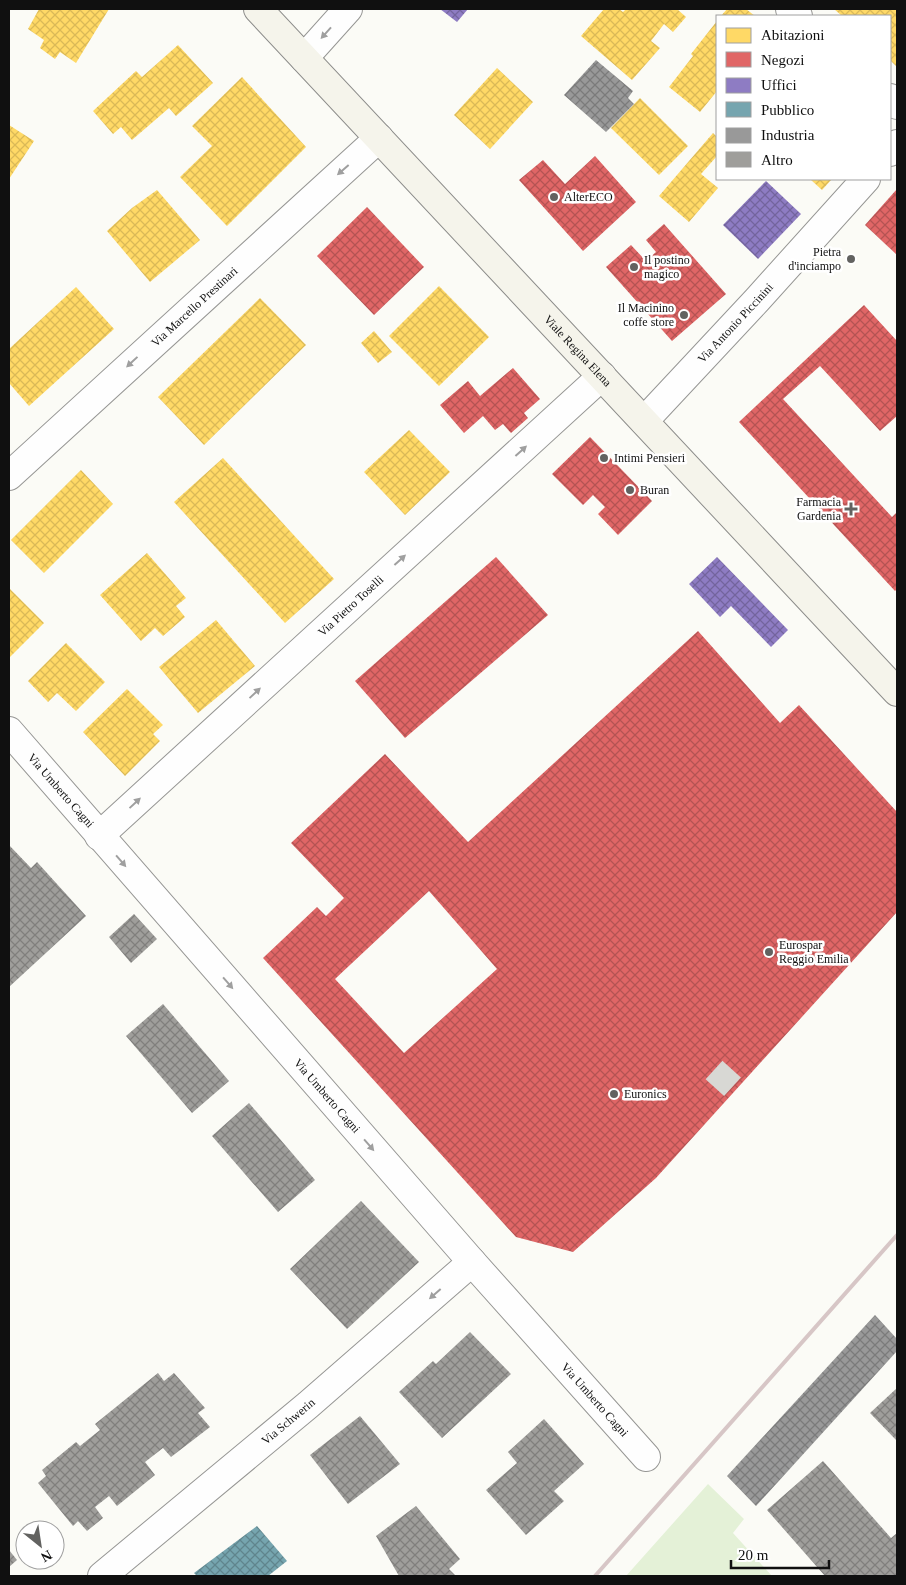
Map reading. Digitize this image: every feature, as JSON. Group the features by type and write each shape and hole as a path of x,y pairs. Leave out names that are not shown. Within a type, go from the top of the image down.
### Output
{"main road":[{"name":"Viale Regina Elena","path":"258,9 897,692"}],"street":[{"path":"304,58 348,9"},
{"name":"Via Marcello Prestinari","path":"9,476 379,138"},
{"name":"Via Antonio Piccinini","path":"644,421 865,180"},
{"name":"Via Pietro Toselli","path":"99,836 602,376"},
{"name":"Via Umberto Cagni","path":"9,731 472,1262 646,1457"},
{"name":"Via Schwerin","path":"102,1576 236,1465 472,1262"}],"green space":[{"path":"708,1484 744,1519 733,1533 772,1576 626,1576"}],"building: Abitazioni":[{"path":"39,9 109,9 76,63 60,52 55,59 40,48 44,40 28,29"},
{"path":"604,9 619,9 623,12 626,9 677,9 686,17 673,32 664,24 651,41 660,48 632,80 581,36"},
{"path":"727,9 746,9 754,15 722,15"},
{"path":"834,9 897,9 897,67 891,61 891,15 841,15"},
{"path":"716,22 716,92 700,112 669,87 693,56 691,54"},
{"path":"178,45 213,83 176,116 169,108 132,140 121,127 113,134 93,111 136,71 142,77"},
{"path":"497,68 533,102 490,149 454,115"},
{"path":"242,77 306,147 227,226 180,177 212,146 192,126"},
{"path":"640,98 688,146 659,175 611,128"},
{"path":"9,125 34,141 9,179"},
{"path":"713,133 716,136 716,157 701,174 718,188 689,222 659,196"},
{"path":"811,180 831,180 822,190"},
{"path":"157,190 200,240 150,282 107,231 132,208"},
{"path":"439,286 489,337 439,386 389,336"},
{"path":"76,287 114,329 29,406 9,383 9,349"},
{"path":"260,298 306,345 204,445 158,397"},
{"path":"374,331 392,352 378,363 361,343"},
{"path":"409,430 450,472 405,515 364,472"},
{"path":"223,458 334,579 285,623 174,502"},
{"path":"81,470 113,504 44,573 11,540"},
{"path":"147,553 186,598 176,606 185,617 163,636 155,628 141,641 100,595"},
{"path":"9,588 44,623 9,658"},
{"path":"216,620 255,666 198,713 159,667"},
{"path":"66,643 105,682 76,711 57,693 48,702 28,681"},
{"path":"127,689 163,725 153,734 160,741 125,776 83,732"}],"building: Negozi":[{"path":"595,156 636,202 583,251 519,180 543,160 565,184"},
{"path":"897,189 897,255 865,225"},
{"path":"367,207 424,267 374,315 317,256"},
{"path":"664,224 726,294 672,341 606,267 631,245 646,261 656,252 646,240"},
{"path":"864,305 897,341 897,416 880,431 820,366 783,399 892,517 897,512 897,589 895,591 739,422"},
{"path":"513,368 540,399 524,413 528,418 511,433 503,424 495,430 483,416 464,433 440,405 468,381 480,396"},
{"path":"590,437 652,501 618,535 598,514 605,507 593,495 583,505 552,474"},
{"path":"496,557 548,615 405,738 355,681"},
{"path":"698,631 780,723 799,705 897,812 897,912 656,1178 573,1252 516,1237 263,958 317,907 326,916 344,898 291,843 385,754 468,842","holes":["429,891 497,969 404,1053 335,979"]}],"building: Uffici":[{"path":"440,9 468,9 457,22"},
{"path":"766,181 801,214 758,259 723,225"},
{"path":"717,557 788,630 771,647 731,606 720,617 689,584"}],"building: Pubblico":[{"path":"257,1526 287,1561 268,1576 197,1576 194,1573"}],"building: Industria":[{"path":"596,60 633,91 628,98 634,104 606,132 564,95"},
{"path":"875,1315 897,1339 897,1351 756,1506 727,1476"}],"building: Altro":[{"path":"9,845 31,868 37,862 86,916 9,987"},
{"path":"134,914 157,939 131,963 109,937"},
{"path":"163,1004 229,1081 192,1113 126,1036"},
{"path":"249,1103 315,1180 278,1212 212,1136"},
{"path":"361,1201 419,1262 347,1329 290,1269"},
{"path":"470,1332 511,1374 442,1438 399,1392 433,1361 436,1364"},
{"path":"158,1373 164,1381 174,1373 205,1408 198,1413 210,1427 171,1457 163,1448 145,1462 155,1475 117,1506 109,1496 95,1507 103,1518 87,1531 78,1521 73,1526 38,1483 46,1476 42,1470 76,1442 80,1446 100,1430 95,1424"},
{"path":"897,1388 897,1441 870,1413"},
{"path":"360,1416 400,1464 348,1504 310,1455"},
{"path":"544,1419 584,1464 554,1491 564,1501 526,1535 486,1490 517,1463 508,1452"},
{"path":"823,1461 891,1538 897,1533 897,1576 825,1576 767,1510"},
{"path":"416,1506 460,1559 449,1569 456,1576 399,1576 376,1536"},
{"path":"9,1550 15,1558 15,1562 9,1567"}],"tunnel":[{"path":"714,1070 736,1090"}],"railway":[{"path":"595,1576 897,1235"}],"place":[{"name":"AlterECO","path":"554,197"},
{"name":"Pietra d'inciampo","path":"851,259"},
{"name":"Il postino magico","path":"634,267"},
{"name":"Il Macinino coffe store","path":"684,315"},
{"name":"Intimi Pensieri","path":"604,458"},
{"name":"Buran","path":"630,490"},
{"name":"Farmacia Gardenia","path":"851,509"},
{"name":"Eurospar Reggio Emilia","path":"769,952"},
{"name":"Euronics","path":"614,1094"}]}
